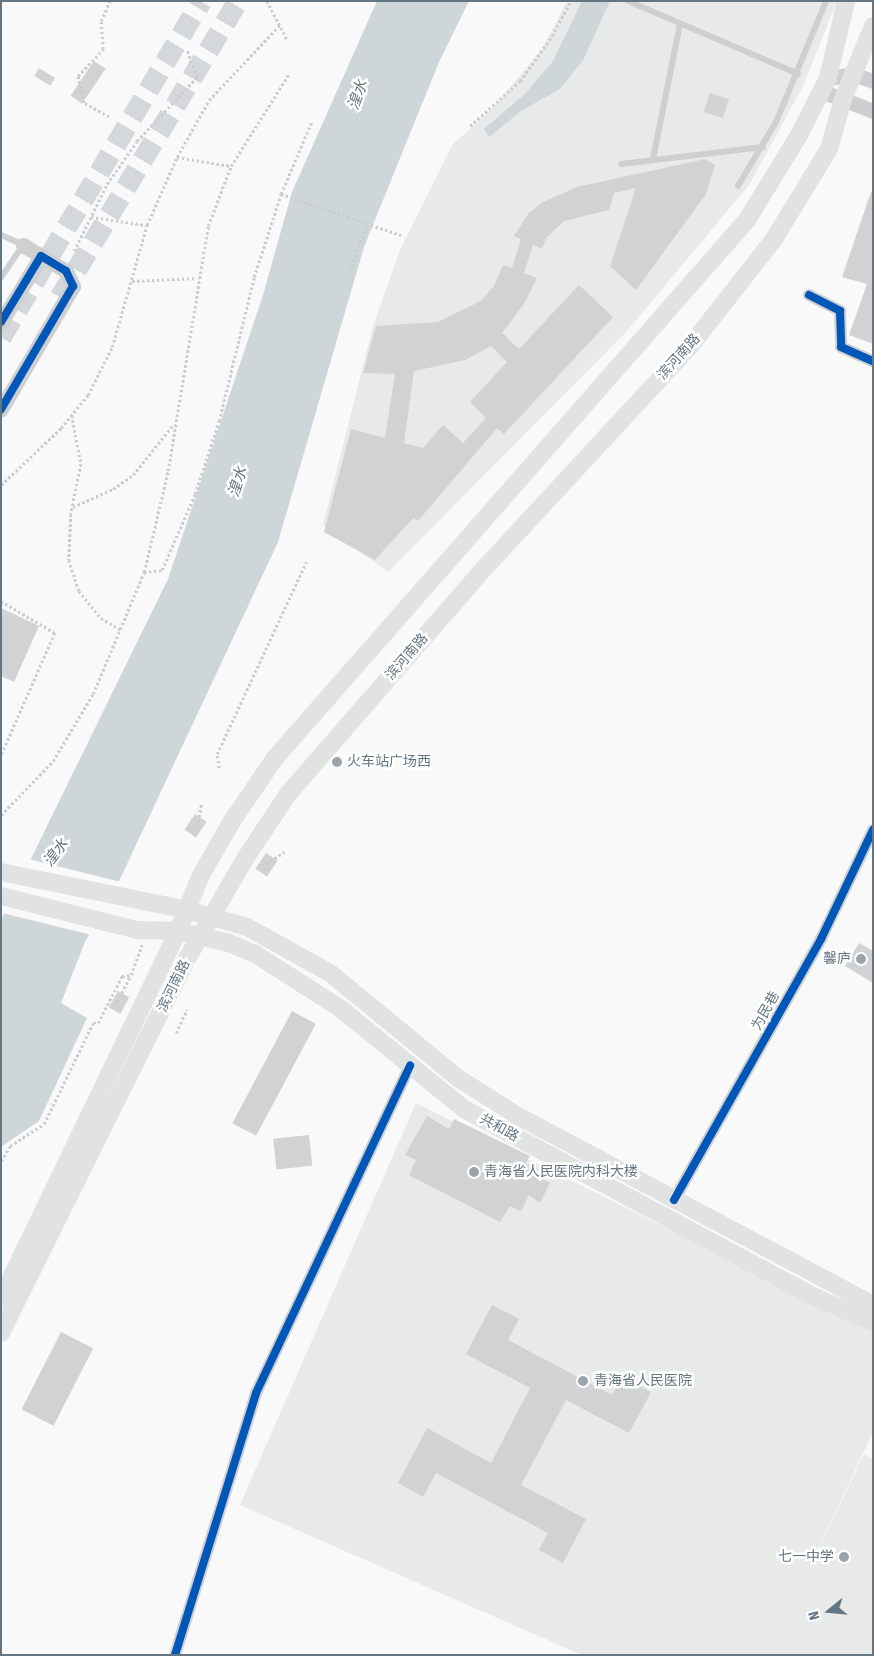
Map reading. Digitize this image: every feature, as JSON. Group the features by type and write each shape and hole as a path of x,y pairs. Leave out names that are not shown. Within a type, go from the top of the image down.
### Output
{"main road":[{"path":"1,1299 178,931 201,876 232,821 275,758 747,220 799,135 824,85 846,1"},
{"name":"滨河南路","path":"1,1333 199,936 288,794 479,574 691,345 774,239 829,148 843,99 873,26"},
{"name":"共和路","path":"1,872 187,910 247,927 330,973 458,1078 516,1115 873,1305"},
{"name":"共和路","path":"1,896 140,937 178,931 257,955 303,981 479,1117 817,1298 873,1322"}],"street":[{"path":"824,85 853,74 873,81"},
{"path":"824,85 843,99 873,111"},
{"path":"1,409 73,286 66,271 23,245"},
{"path":"1,322 41,256"},
{"path":"809,295 840,311 841,347 873,361"},
{"name":"为民巷","path":"674,1200 821,939 873,830"},
{"path":"175,1655 256,1394 410,1065"}],"lane":[{"path":"628,1 798,74"},
{"path":"738,186 763,147 798,74 826,1"},
{"path":"653,159 680,24"},
{"path":"622,164 763,147"},
{"path":"1,235 23,245 1,278"}],"path":[{"path":"109,117 84,103 78,76 104,49 101,21 110,1"},
{"path":"267,1 287,39"},
{"path":"470,126 520,81 552,36 571,1"},
{"path":"1,485 72,414 88,395 112,347 147,225 177,157 209,100 280,25"},
{"path":"74,251 106,184 137,140 197,77 187,51"},
{"path":"1,815 53,761 93,694 144,572 176,422 197,278 208,226 232,166 289,74"},
{"path":"144,572 162,570 196,494 281,194 312,121"},
{"path":"177,157 232,166"},
{"path":"281,194 401,236"},
{"path":"91,217 147,225"},
{"path":"350,271 367,224"},
{"path":"132,281 197,278"},
{"path":"72,414 81,464 73,507 69,560 79,591 101,618 121,630"},
{"path":"73,507 113,489 133,475 176,422"},
{"path":"219,768 217,754 306,562"},
{"path":"1,601 55,633 1,756"},
{"path":"198,827 201,804"},
{"path":"266,864 284,852"},
{"path":"117,1002 131,975 140,937"},
{"path":"1,1161 10,1146 44,1124 93,1023 98,1022 122,976 131,975"},
{"path":"176,1032 187,1009"}],"shaded area":[{"path":"567,1 837,1 803,86 749,185 627,331 388,572 323,525 373,326 400,250 452,145 491,110 542,49"},
{"name":"青海省人民医院","path":"416,1103 873,1331 873,1432 801,1585 864,1454 873,1459 873,1655 582,1655 240,1505"}],"water":[{"name":"湟水","path":"377,1 469,1 439,62 364,247 278,542 120,879 85,942 61,1003 87,1018 39,1121 1,1147 1,920 168,579 263,295 292,192"},
{"path":"582,1 610,1 583,60 560,89 521,111 489,137 484,129 526,93 553,61"}],"pier":[{"path":"29,859 121,882 92,935 2,913"}],"building":[{"path":"94,61 106,69 82,104 71,96"},
{"path":"39,68 55,78 50,86 34,76"},
{"path":"710,93 729,99 723,118 704,112"},
{"path":"705,159 715,165 706,194 636,290 610,266 636,188 614,193 609,210 564,221 546,238 542,249 533,245 524,273 537,278 524,304 502,333 519,349 579,285 613,317 504,434 497,428 418,521 413,518 375,560 324,532 351,429 385,438 395,374 363,373 376,326 438,322 481,301 494,286 503,265 512,268 521,239 514,236 529,213 543,202 577,187","holes":["491,346 507,362 470,402 486,418 463,443 443,425 423,448 404,443 414,371 465,360"]},
{"path":"871,192 873,192 873,344 849,335 867,284 842,277"},
{"path":"1,608 39,626 14,682 1,676"},
{"path":"195,814 207,822 196,838 184,830"},
{"path":"266,853 278,861 267,877 255,869"},
{"name":"馨庐","path":"859,943 873,951 873,983 845,966"},
{"path":"118,991 129,997 120,1014 109,1008"},
{"path":"292,1011 316,1024 256,1136 232,1123"},
{"name":"青海省人民医院内科大楼","path":"427,1116 449,1129 454,1119 530,1156 525,1164 538,1169 535,1175 550,1183 540,1203 529,1195 521,1211 510,1206 500,1222 409,1175 416,1160 405,1155"},
{"path":"309,1135 312,1166 276,1170 273,1139"},
{"path":"492,1305 519,1319 508,1340 612,1395 622,1376 651,1392 629,1433 566,1400 521,1485 586,1519 563,1563 539,1550 548,1533 436,1473 423,1497 398,1483 427,1428 491,1463 530,1388 466,1354"},
{"path":"61,1332 93,1348 54,1426 22,1410"}],"tunnel":[{"path":"1,337 201,1"},
{"path":"60,297 238,1"}],"cycle path":[{"path":"1,322 41,256 66,271 73,286 1,409"},
{"path":"809,295 840,311 841,347 873,361"},
{"path":"674,1200 821,939 873,830"},
{"path":"175,1655 256,1393 410,1065"}],"place":[{"name":"火车站广场西","path":"337,762"},
{"name":"馨庐","path":"861,959"},
{"name":"青海省人民医院内科大楼","path":"474,1172"},
{"name":"青海省人民医院","path":"583,1381"},
{"name":"七一中学","path":"844,1557"}]}
